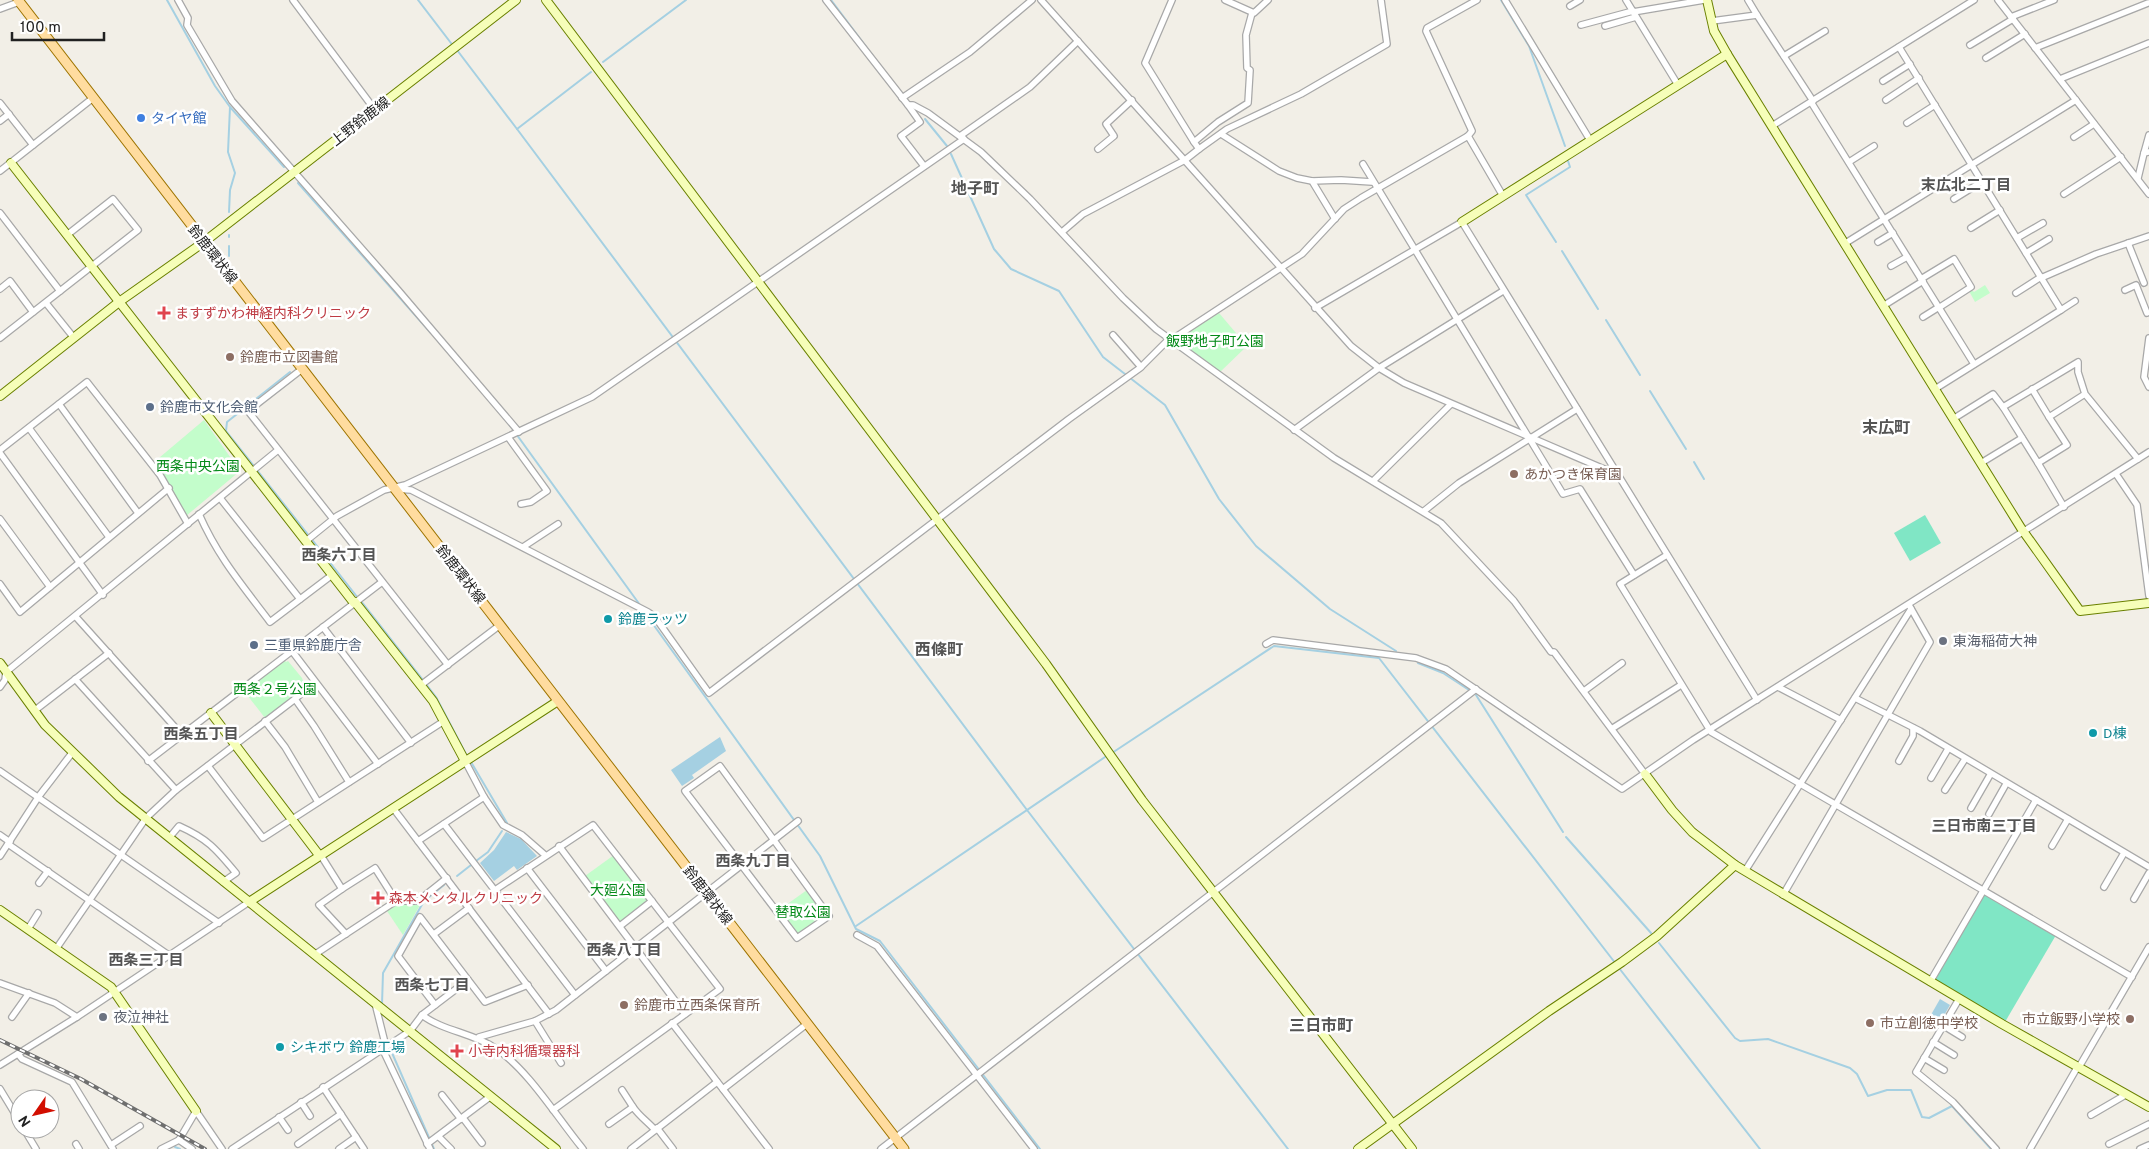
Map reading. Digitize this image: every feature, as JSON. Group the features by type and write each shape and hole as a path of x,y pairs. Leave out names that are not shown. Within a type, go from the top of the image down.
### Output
{"main road":[{"name":"鈴鹿環状線","path":"19,1 904,1149"}],"street":[{"path":"178,0 188,18 187,25 226,94 519,432"},
{"path":"293,0 375,110"},
{"name":"上野鈴鹿線","path":"0,396 119,302 204,242 516,0"},
{"path":"546,0 1046,664 1111,757 1412,1149"},
{"path":"826,0 920,122 901,136 924,166"},
{"path":"902,98 970,52 1032,0"},
{"path":"1042,0 1340,336 1379,368 1404,383 1618,475"},
{"path":"1172,0 1145,63 1199,149"},
{"path":"1225,0 1252,13 1258,11 1268,0"},
{"path":"1062,232 1083,214 1185,160 1220,134 1301,94 1387,44 1382,0"},
{"path":"306,540 333,519 384,490 411,490 634,604 655,617 709,693 936,519 1141,367 1170,340 1302,254 1344,209 1376,188 1468,136 1472,131 1426,31 1427,28 1477,0"},
{"path":"1505,0 1590,140"},
{"path":"1570,6 1580,0"},
{"path":"1626,0 1678,85"},
{"path":"1581,26 1634,13 1706,0 1712,21 1726,54 2025,533 2080,611 2149,603"},
{"path":"1748,0 1974,364"},
{"path":"1772,126 1974,0"},
{"path":"1998,0 2149,194"},
{"path":"1970,46 2012,18 2054,0"},
{"path":"0,9 19,1"},
{"path":"2036,48 2148,3"},
{"path":"1194,142 1250,100 1246,35 1252,13"},
{"path":"1605,26 1634,13"},
{"path":"1712,21 1757,15"},
{"path":"1784,56 1825,31"},
{"path":"1986,58 2025,34"},
{"path":"396,489 586,400 924,166 1030,86 1078,41"},
{"path":"2060,79 2149,43"},
{"path":"1899,47 2061,310"},
{"path":"1315,308 1462,222 1726,54"},
{"path":"1882,81 1910,64"},
{"path":"1886,100 1919,78"},
{"path":"0,171 93,98"},
{"path":"1098,149 1114,136 1106,124 1132,100"},
{"path":"1844,244 2076,100"},
{"path":"0,102 33,145"},
{"path":"908,105 913,105 928,113 988,159 1062,232 1134,309 1170,340 1294,430 1373,481 1424,511 1453,533 1514,601 1550,652 1554,652 1613,728 1672,810 1692,832 1735,865 1783,895 1959,999 2149,1107"},
{"path":"1907,123 1935,105"},
{"path":"0,121 9,114"},
{"path":"2074,137 2094,124"},
{"path":"1220,134 1280,171 1297,178 1312,181 1372,182"},
{"path":"2138,178 2147,152 2149,135"},
{"path":"1468,136 1504,196"},
{"path":"1849,162 1874,146"},
{"path":"2064,194 2121,157"},
{"path":"11,163 332,575 433,701 484,797 503,825 522,835 545,855"},
{"path":"1363,164 1372,182 1563,494 1580,489 1634,575"},
{"path":"1312,181 1335,219"},
{"path":"1954,199 1983,181"},
{"path":"0,338 138,230 113,199 67,235"},
{"path":"1971,228 2000,210"},
{"path":"0,213 60,291"},
{"path":"1462,222 1757,700"},
{"path":"2017,238 2042,223"},
{"path":"1878,242 1892,233"},
{"path":"2016,293 2041,278 2096,254 2149,236"},
{"path":"2026,253 2049,239"},
{"path":"2125,290 2146,282 2128,243"},
{"path":"1891,266 1907,257"},
{"path":"1883,306 1954,259 1971,287 1923,317"},
{"path":"0,289 10,281 33,312"},
{"path":"2136,285 2148,315"},
{"path":"1294,430 1379,368 1503,291"},
{"path":"1935,389 2075,301"},
{"path":"46,302 74,338"},
{"path":"1113,335 1141,367"},
{"path":"2149,338 2147,368 2144,377 2149,387"},
{"path":"2003,407 2078,362 2078,372 2085,394 2138,459"},
{"path":"302,370 248,411 448,665"},
{"path":"103,594 0,452 29,428 87,382 168,488 188,524"},
{"path":"2032,389 2067,445 2038,463"},
{"path":"1953,419 1992,394 2003,407 2064,507"},
{"path":"2050,417 2085,394"},
{"path":"59,404 138,513"},
{"path":"1373,481 1451,404"},
{"path":"1424,511 1459,483 1577,409"},
{"path":"29,428 109,537"},
{"path":"510,436 547,491 531,502 521,504"},
{"path":"1981,463 2022,438"},
{"path":"0,687 5,680 6,672 76,617 278,450"},
{"path":"1266,644 1273,640 1416,658 1446,668 1622,789 1710,730 1910,607 2149,452"},
{"path":"2116,474 2137,505 2149,596"},
{"path":"0,584 20,612 168,488"},
{"path":"220,498 300,599"},
{"path":"199,514 213,545 270,622 332,575"},
{"path":"0,518 50,587"},
{"path":"523,547 558,524"},
{"path":"1667,554 1620,584 1710,730 2132,977"},
{"path":"148,761 382,582"},
{"path":"1745,871 1802,784 1910,607"},
{"path":"1783,895 1930,642 1910,607"},
{"path":"76,617 182,735"},
{"path":"421,685 500,625"},
{"path":"323,627 411,743"},
{"path":"292,651 378,764"},
{"path":"34,711 109,653"},
{"path":"0,663 34,711 72,753 146,818 556,1149"},
{"path":"1584,692 1622,663"},
{"path":"75,679 176,790"},
{"path":"1613,728 1682,685"},
{"path":"1778,687 1841,720"},
{"path":"56,949 146,818 176,790 295,699 306,688"},
{"path":"881,1149 1476,689"},
{"path":"1854,698 1913,728 2149,867"},
{"path":"295,699 349,782"},
{"path":"0,1065 170,956 320,854 558,701"},
{"path":"211,713 320,854 342,889"},
{"path":"265,721 285,747 318,802"},
{"path":"208,766 263,838 444,721"},
{"path":"1899,760 1913,736 1913,728"},
{"path":"1931,778 1948,749"},
{"path":"0,856 38,799 72,753"},
{"path":"1945,790 1964,759"},
{"path":"720,766 775,839 829,916 797,938 741,865 685,791 720,766"},
{"path":"0,772 218,923"},
{"path":"1971,808 1990,774"},
{"path":"1989,814 2006,784"},
{"path":"418,841 484,797"},
{"path":"1930,982 2036,800"},
{"path":"392,808 549,1014"},
{"path":"2052,846 2068,819"},
{"path":"479,1037 535,1021 549,1014 796,823"},
{"path":"444,824 575,995"},
{"path":"495,890 545,855 593,825 720,989 552,1110"},
{"path":"170,838 179,826 210,843 236,873 223,882"},
{"path":"0,836 170,956"},
{"path":"559,846 685,1014"},
{"path":"2104,887 2124,853"},
{"path":"1358,1149 1549,1011 1618,965 1657,936 1735,865"},
{"path":"346,934 319,905 342,889 375,868 396,901"},
{"path":"527,868 606,971"},
{"path":"39,883 48,871"},
{"path":"2134,899 2149,872"},
{"path":"314,955 396,901 418,901 447,878"},
{"path":"620,926 652,901"},
{"path":"434,934 469,908"},
{"path":"0,910 115,992 222,1149"},
{"path":"28,929 38,913"},
{"path":"435,1005 398,956 420,917 485,1002 528,985"},
{"path":"857,935 877,946 979,1073 1034,1149"},
{"path":"2030,1149 2149,947"},
{"path":"232,1149 410,1031 422,1015 468,980"},
{"path":"0,983 55,1003 77,1017"},
{"path":"12,1017 30,993"},
{"path":"1959,999 1916,1072 1953,1102 1996,1149"},
{"path":"375,1004 386,1046 429,1147 436,1139 490,1096"},
{"path":"422,1015 438,1024 479,1037 498,1049 516,1066 584,1149"},
{"path":"535,1021 561,1064"},
{"path":"672,1023 769,1149"},
{"path":"723,1089 808,1023"},
{"path":"1944,1026 1962,1036"},
{"path":"1933,1042 1954,1055"},
{"path":"18,1054 22,1059 72,1082 112,1147 140,1126"},
{"path":"1924,1058 1944,1070"},
{"path":"630,1149 717,1082"},
{"path":"323,1087 364,1149"},
{"path":"622,1090 641,1119 656,1129 673,1149"},
{"path":"1,1092 10,1106"},
{"path":"2091,1115 2127,1094"},
{"path":"442,1095 482,1143"},
{"path":"301,1102 310,1116"},
{"path":"609,1124 633,1107"},
{"path":"161,1149 179,1140 196,1111"},
{"path":"298,1144 341,1114"},
{"path":"280,1117 288,1130"},
{"path":"2110,1144 2149,1124"},
{"path":"339,1149 356,1138"},
{"path":"436,1139 451,1149"},
{"path":"179,1140 192,1149"},
{"path":"2140,1149 2149,1145"}],"green space":[{"path":"1985,285 1990,293 1975,302 1969,291 1972,290 1974,292"},
{"name":"飯野地子町公園","path":"1219,313 1247,346 1219,373 1181,344 1182,336"},
{"name":"西条中央公園","path":"204,420 240,471 186,516 171,487 153,463"},
{"path":"1925,515 1941,543 1910,561 1894,533"},
{"name":"西条２号公園","path":"284,660 288,661 302,678 305,687 265,718 244,691"},
{"name":"大廻公園","path":"614,855 648,900 622,922 619,922 585,876"},
{"name":"替取公園","path":"807,890 824,917 796,933 779,910"},
{"path":"1984,892 2056,935 2005,1022 1933,980"},
{"path":"400,903 418,903 420,905 403,935 387,911"}],"water":[{"path":"720,737 726,751 692,775 694,778 682,786 671,770"},
{"path":"506,832 521,839 537,856 517,870 514,866 494,881 480,863 494,850"},
{"path":"1940,999 1950,1005 1938,1026 1928,1020"}],"waterway":[{"path":"167,0 215,86 230,107 284,167"},
{"path":"418,0 454,47"},
{"path":"603,62 686,0"},
{"path":"831,0 879,64"},
{"path":"1501,0 1529,46 1565,146"},
{"path":"457,50 517,129 591,72"},
{"path":"229,212 230,190 235,173 228,152 230,107"},
{"path":"925,119 947,146"},
{"path":"517,129 1027,810 1288,1149"},
{"path":"951,154 994,249 1011,269 1059,291 1103,357 1165,405 1219,499 1256,546 1330,609 1396,651"},
{"path":"1556,242 1526,195 1570,167 1568,161"},
{"path":"298,183 431,333"},
{"path":"229,246 229,256"},
{"path":"1562,251 1598,309"},
{"path":"1606,320 1640,375"},
{"path":"254,466 226,431 227,422 290,372"},
{"path":"1650,391 1686,449"},
{"path":"509,424 640,605"},
{"path":"1694,462 1704,479"},
{"path":"257,470 358,598"},
{"path":"361,601 423,680"},
{"path":"645,613 820,856 856,929 880,941 1040,1149"},
{"path":"1112,753 1274,646 1379,658 1616,964"},
{"path":"1418,663 1443,673 1469,690"},
{"path":"426,684 436,697 468,758"},
{"path":"1476,695 1563,832"},
{"path":"856,926 1108,755"},
{"path":"471,762 507,823"},
{"path":"476,861 488,852 502,831"},
{"path":"1566,837 1651,933"},
{"path":"457,876 471,865"},
{"path":"382,1004 383,973 424,901 444,885"},
{"path":"1659,943 1735,1038 1740,1041 1768,1039 1850,1068 1857,1074 1868,1096 1887,1090 1911,1090 1922,1117 1929,1118 1952,1106 1991,1149"},
{"path":"1619,968 1760,1149"},
{"path":"389,1046 434,1149"},
{"path":"175,1147 180,1149"}],"railway":[{"path":"0,1040 81,1079 205,1149"}],"place":[{"name":"タイヤ館","path":"141,118"},
{"name":"ますずかわ神経内科クリニック","path":"164,313"},
{"name":"鈴鹿市立図書館","path":"230,357"},
{"name":"鈴鹿市文化会館","path":"150,407"},
{"name":"あかつき保育園","path":"1514,474"},
{"name":"鈴鹿ラッツ","path":"608,619"},
{"name":"東海稲荷大神","path":"1943,641"},
{"name":"三重県鈴鹿庁舎","path":"254,645"},
{"name":"D棟","path":"2093,733"},
{"name":"森本メンタルクリニック","path":"378,898"},
{"name":"鈴鹿市立西条保育所","path":"624,1005"},
{"name":"夜泣神社","path":"103,1017"},
{"name":"市立飯野小学校","path":"2130,1019"},
{"name":"市立創徳中学校","path":"1870,1023"},
{"name":"シキボウ 鈴鹿工場","path":"280,1047"},
{"name":"小寺内科循環器科","path":"457,1051"}],"district":[{"name":"末広北二丁目","path":"1966,185"},
{"name":"地子町","path":"975,188"},
{"name":"末広町","path":"1886,427"},
{"name":"西条六丁目","path":"339,555"},
{"name":"西條町","path":"939,649"},
{"name":"西条五丁目","path":"201,734"},
{"name":"三日市南三丁目","path":"1984,826"},
{"name":"西条九丁目","path":"753,861"},
{"name":"西条八丁目","path":"624,950"},
{"name":"西条三丁目","path":"146,960"},
{"name":"西条七丁目","path":"432,985"},
{"name":"三日市町","path":"1321,1025"}]}
